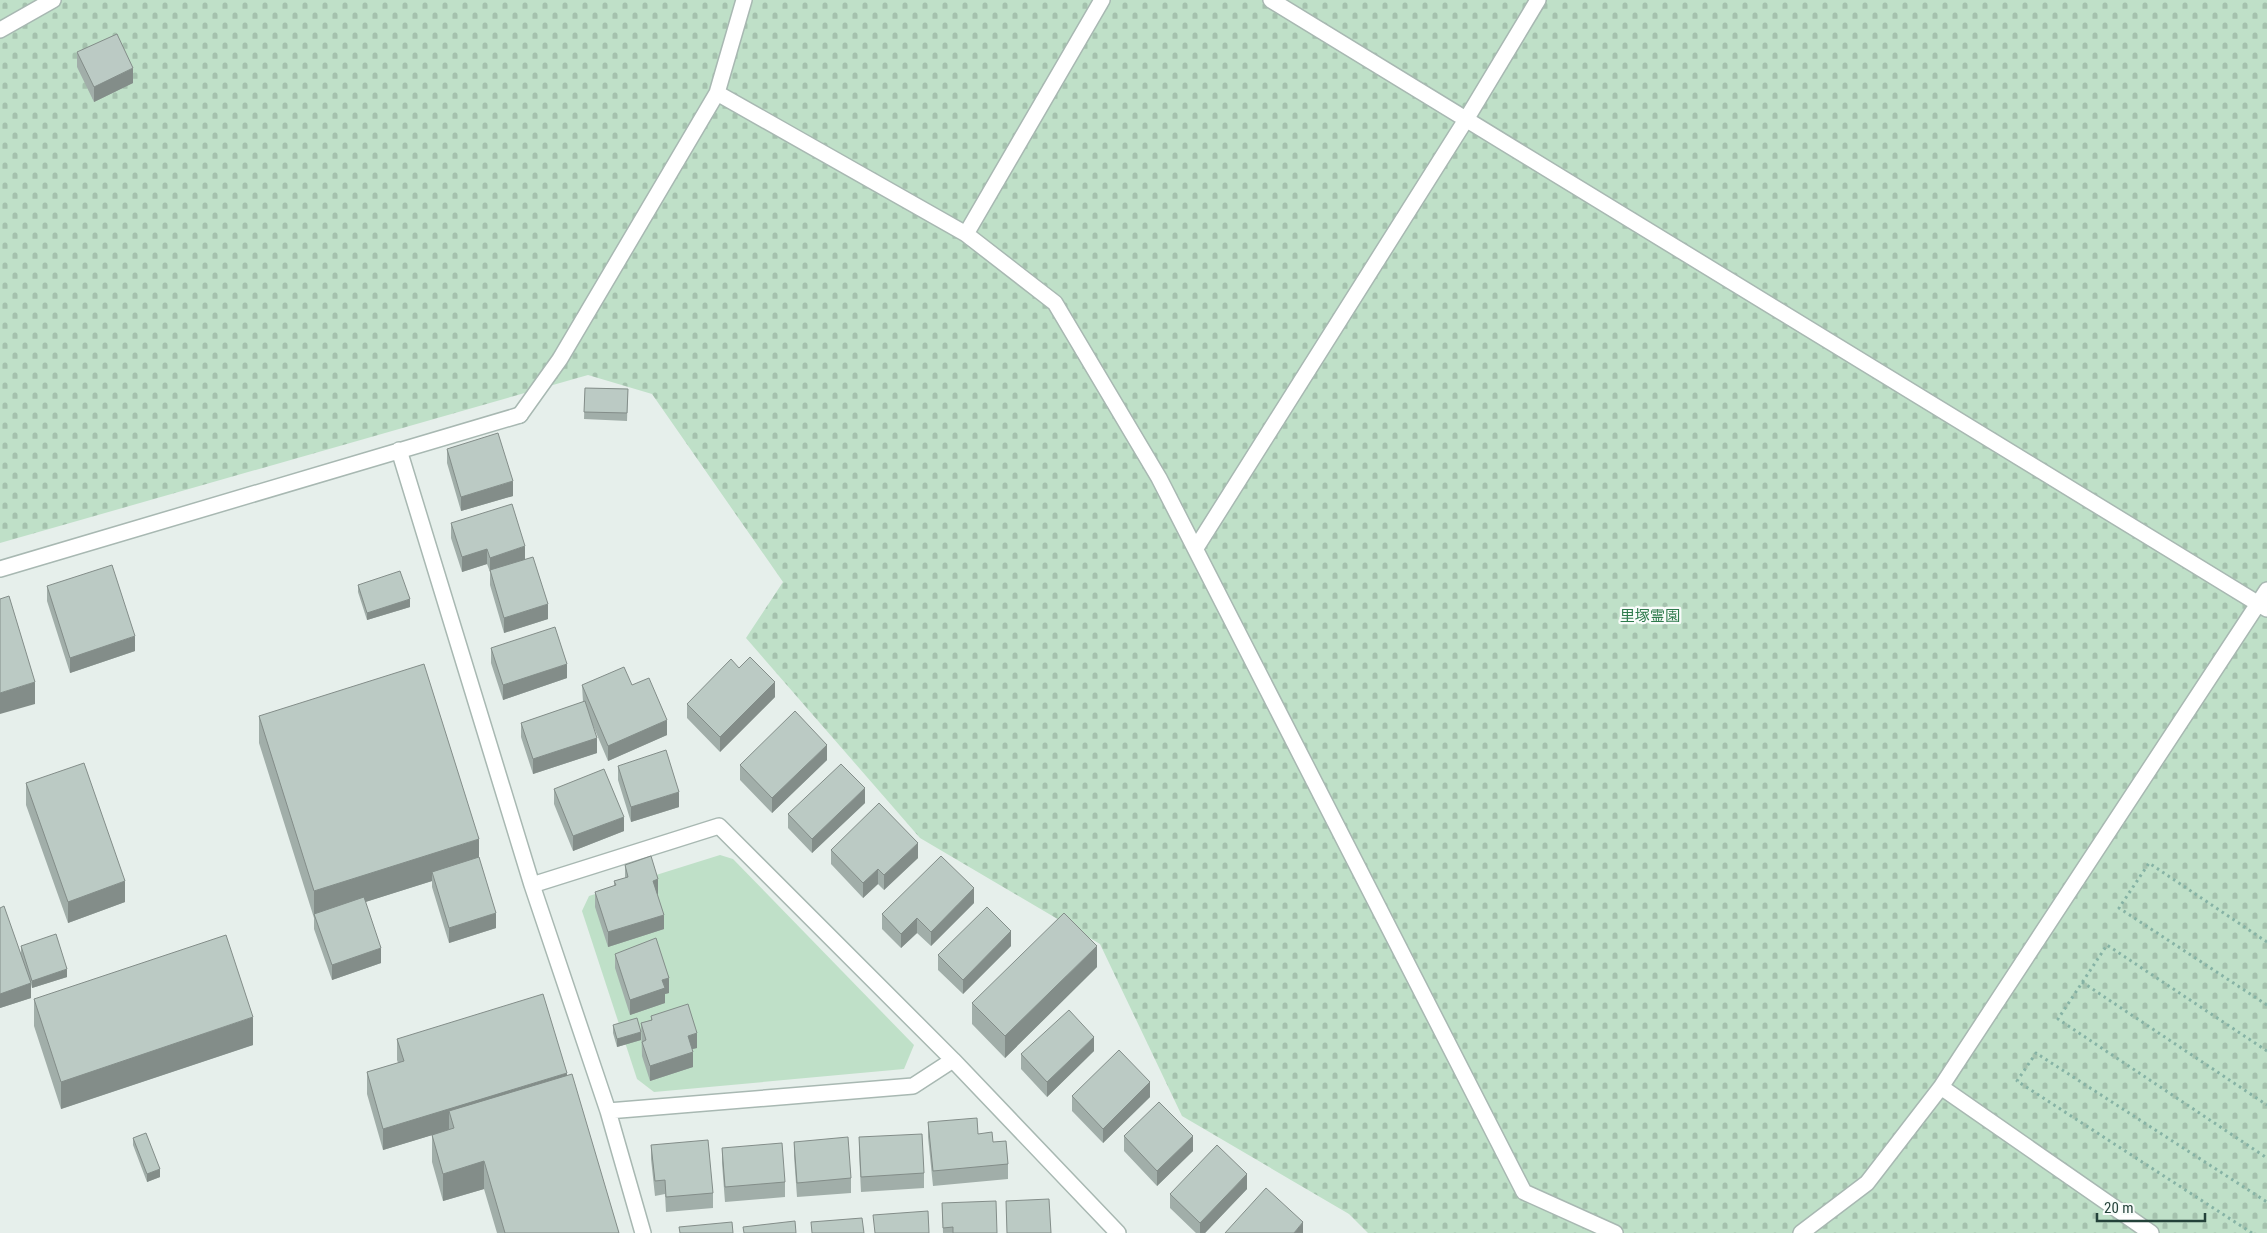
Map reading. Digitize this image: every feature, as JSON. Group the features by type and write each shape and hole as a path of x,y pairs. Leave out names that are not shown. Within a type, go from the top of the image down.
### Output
{"street":[{"path":"0,30 53,0"},
{"path":"0,570 520,415 560,359 717,93 744,0"},
{"path":"966,234 1102,0"},
{"path":"1271,0 2263,606"},
{"path":"1196,548 1467,118 1538,0"},
{"path":"717,93 966,234 1055,303 1159,478 1196,548 1524,1192 1615,1233"},
{"path":"399,450 532,884 608,1111 643,1233"},
{"path":"1801,1233 1867,1184 1941,1087 2263,606 2267,590"},
{"path":"532,884 718,826 952,1060 1118,1233"},
{"path":"608,1111 913,1086 952,1060"},
{"path":"1941,1087 2150,1233"}],"path":[{"path":"2267,942 2149,863 2119,908 2267,1005"},
{"path":"2267,1050 2107,945 2058,1019 2267,1158"},
{"path":"2082,982 2267,1105"},
{"path":"2252,1233 2017,1081 2036,1053 2267,1202"}],"green space":[{"name":"里塚霊園","path":"0,0 2267,0 2267,1233 1368,1233 1349,1214 1182,1116 1100,944 920,838 746,638 783,582 652,394 588,375 0,543"},
{"path":"720,855 733,859 914,1045 904,1069 654,1092 637,1079 582,911 589,896"}],"building":[{"path":"117,34 133,68 94,87 77,52"},
{"path":"585,388 628,389 627,413 584,412"},
{"path":"498,433 513,481 461,497 447,449"},
{"path":"512,504 525,546 490,558 487,549 462,557 451,523"},
{"path":"533,557 548,604 504,618 490,570"},
{"path":"112,565 135,636 70,658 47,586"},
{"path":"400,571 410,599 367,613 358,585"},
{"path":"9,596 35,682 0,693 0,599"},
{"path":"555,627 567,664 503,685 491,648"},
{"path":"750,657 775,682 720,737 687,704 731,659 739,668"},
{"path":"424,664 479,839 314,891 259,716"},
{"path":"624,667 632,685 649,678 667,720 608,746 582,685"},
{"path":"585,701 597,738 533,759 521,723"},
{"path":"795,711 827,745 772,798 740,765"},
{"path":"666,750 679,792 631,807 618,766"},
{"path":"84,763 125,881 68,902 26,783"},
{"path":"841,764 865,788 812,839 788,814"},
{"path":"604,769 624,817 573,836 554,789"},
{"path":"879,803 918,843 884,875 878,869 863,883 831,850"},
{"path":"651,856 658,879 653,881 664,915 608,932 595,892 616,885 614,881 628,877 625,865"},
{"path":"941,856 974,888 931,932 917,918 901,934 882,914"},
{"path":"479,857 496,913 449,928 432,872"},
{"path":"364,897 381,948 332,965 314,914"},
{"path":"4,906 31,983 0,994 0,908"},
{"path":"987,907 1011,931 963,980 938,955"},
{"path":"1064,913 1097,946 1005,1036 972,1003"},
{"path":"56,934 67,969 32,981 21,946"},
{"path":"226,935 253,1017 61,1082 34,999"},
{"path":"656,938 669,978 662,980 665,988 630,1000 615,954"},
{"path":"543,994 567,1073 383,1129 367,1072 404,1061 397,1039"},
{"path":"688,1004 697,1033 688,1036 693,1052 650,1066 642,1042 646,1040 641,1023 652,1020 651,1016"},
{"path":"1069,1010 1094,1037 1047,1082 1021,1054"},
{"path":"637,1018 641,1032 617,1039 613,1025"},
{"path":"1119,1050 1150,1082 1103,1129 1072,1096"},
{"path":"572,1074 619,1233 505,1233 484,1161 443,1174 432,1135 454,1128 449,1111"},
{"path":"1159,1102 1193,1136 1157,1171 1124,1136"},
{"path":"977,1118 978,1134 992,1132 993,1142 1006,1141 1008,1164 933,1171 928,1122"},
{"path":"146,1133 160,1169 147,1174 133,1138"},
{"path":"922,1134 924,1173 861,1177 859,1137"},
{"path":"848,1137 851,1178 797,1183 794,1142"},
{"path":"708,1140 713,1193 666,1197 665,1180 655,1181 651,1145"},
{"path":"782,1143 785,1182 725,1187 722,1148"},
{"path":"1217,1145 1247,1174 1200,1223 1170,1194"},
{"path":"1266,1188 1303,1222 1294,1233 1225,1233"},
{"path":"1049,1199 1051,1233 1007,1233 1006,1201"},
{"path":"996,1201 997,1233 953,1233 953,1227 943,1228 942,1203"},
{"path":"928,1211 929,1233 875,1233 873,1215"},
{"path":"862,1218 864,1233 812,1233 811,1222"},
{"path":"795,1221 796,1233 744,1233 743,1227"},
{"path":"732,1222 733,1233 680,1233 679,1227"}]}
